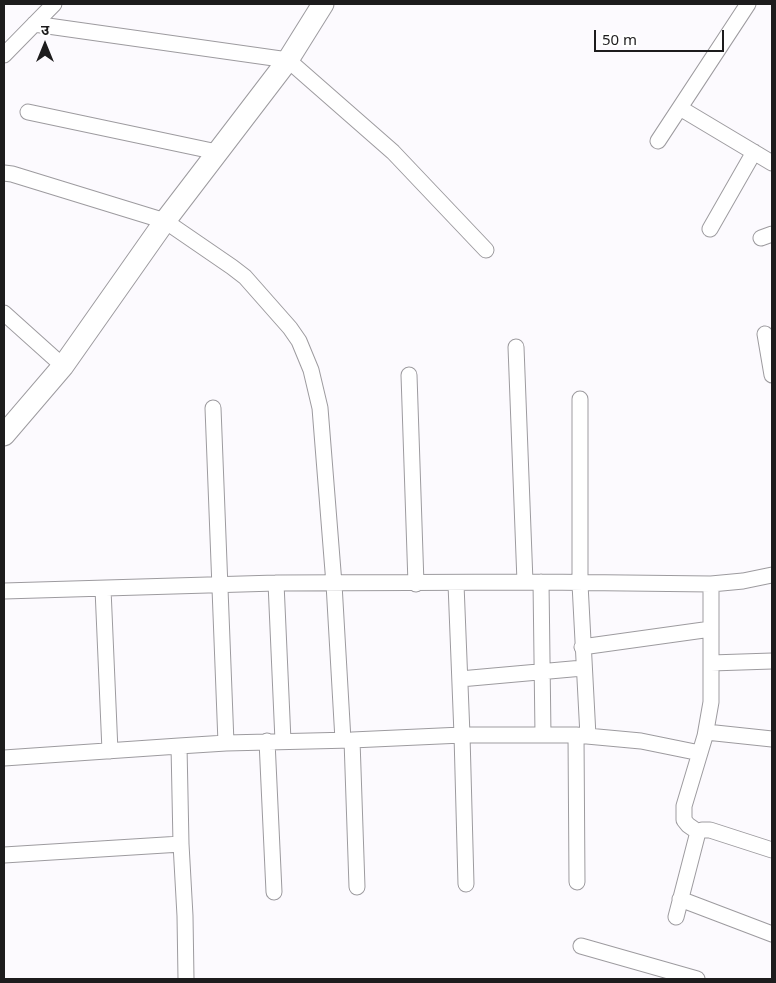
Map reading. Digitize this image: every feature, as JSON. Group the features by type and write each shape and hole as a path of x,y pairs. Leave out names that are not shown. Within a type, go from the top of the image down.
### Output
{"street":[{"path":"4,55 54,4"},
{"path":"4,435 63,366 166,221 288,60 322,4"},
{"path":"658,141 748,4"},
{"path":"34,24 288,60 393,152 486,250"},
{"path":"680,108 772,163"},
{"path":"28,112 217,152"},
{"path":"710,229 754,152"},
{"path":"4,174 12,174 166,221 245,277 274,309 299,341 311,370 320,408 348,740 357,887"},
{"path":"4,313 63,366"},
{"path":"765,334 772,375"},
{"path":"516,347 525,582"},
{"path":"409,375 416,584"},
{"path":"577,882 583,668 580,584 580,399"},
{"path":"213,408 226,743"},
{"path":"4,592 276,583 456,584 541,582 580,584 711,584 743,581 772,575"},
{"path":"541,582 543,735"},
{"path":"276,583 283,741"},
{"path":"456,584 466,884"},
{"path":"698,832 688,825 684,820 683,814 706,732 711,702 711,584"},
{"path":"103,589 110,751"},
{"path":"582,647 711,629"},
{"path":"711,663 772,661"},
{"path":"460,679 583,668"},
{"path":"706,732 772,739"},
{"path":"4,758 226,743 348,740 462,734 582,736 641,741 700,753"},
{"path":"267,742 274,892"},
{"path":"179,746 186,979"},
{"path":"698,832 710,830 772,850"},
{"path":"676,917 698,832"},
{"path":"4,855 181,844"},
{"path":"680,899 772,934"},
{"path":"581,946 697,979"}]}
